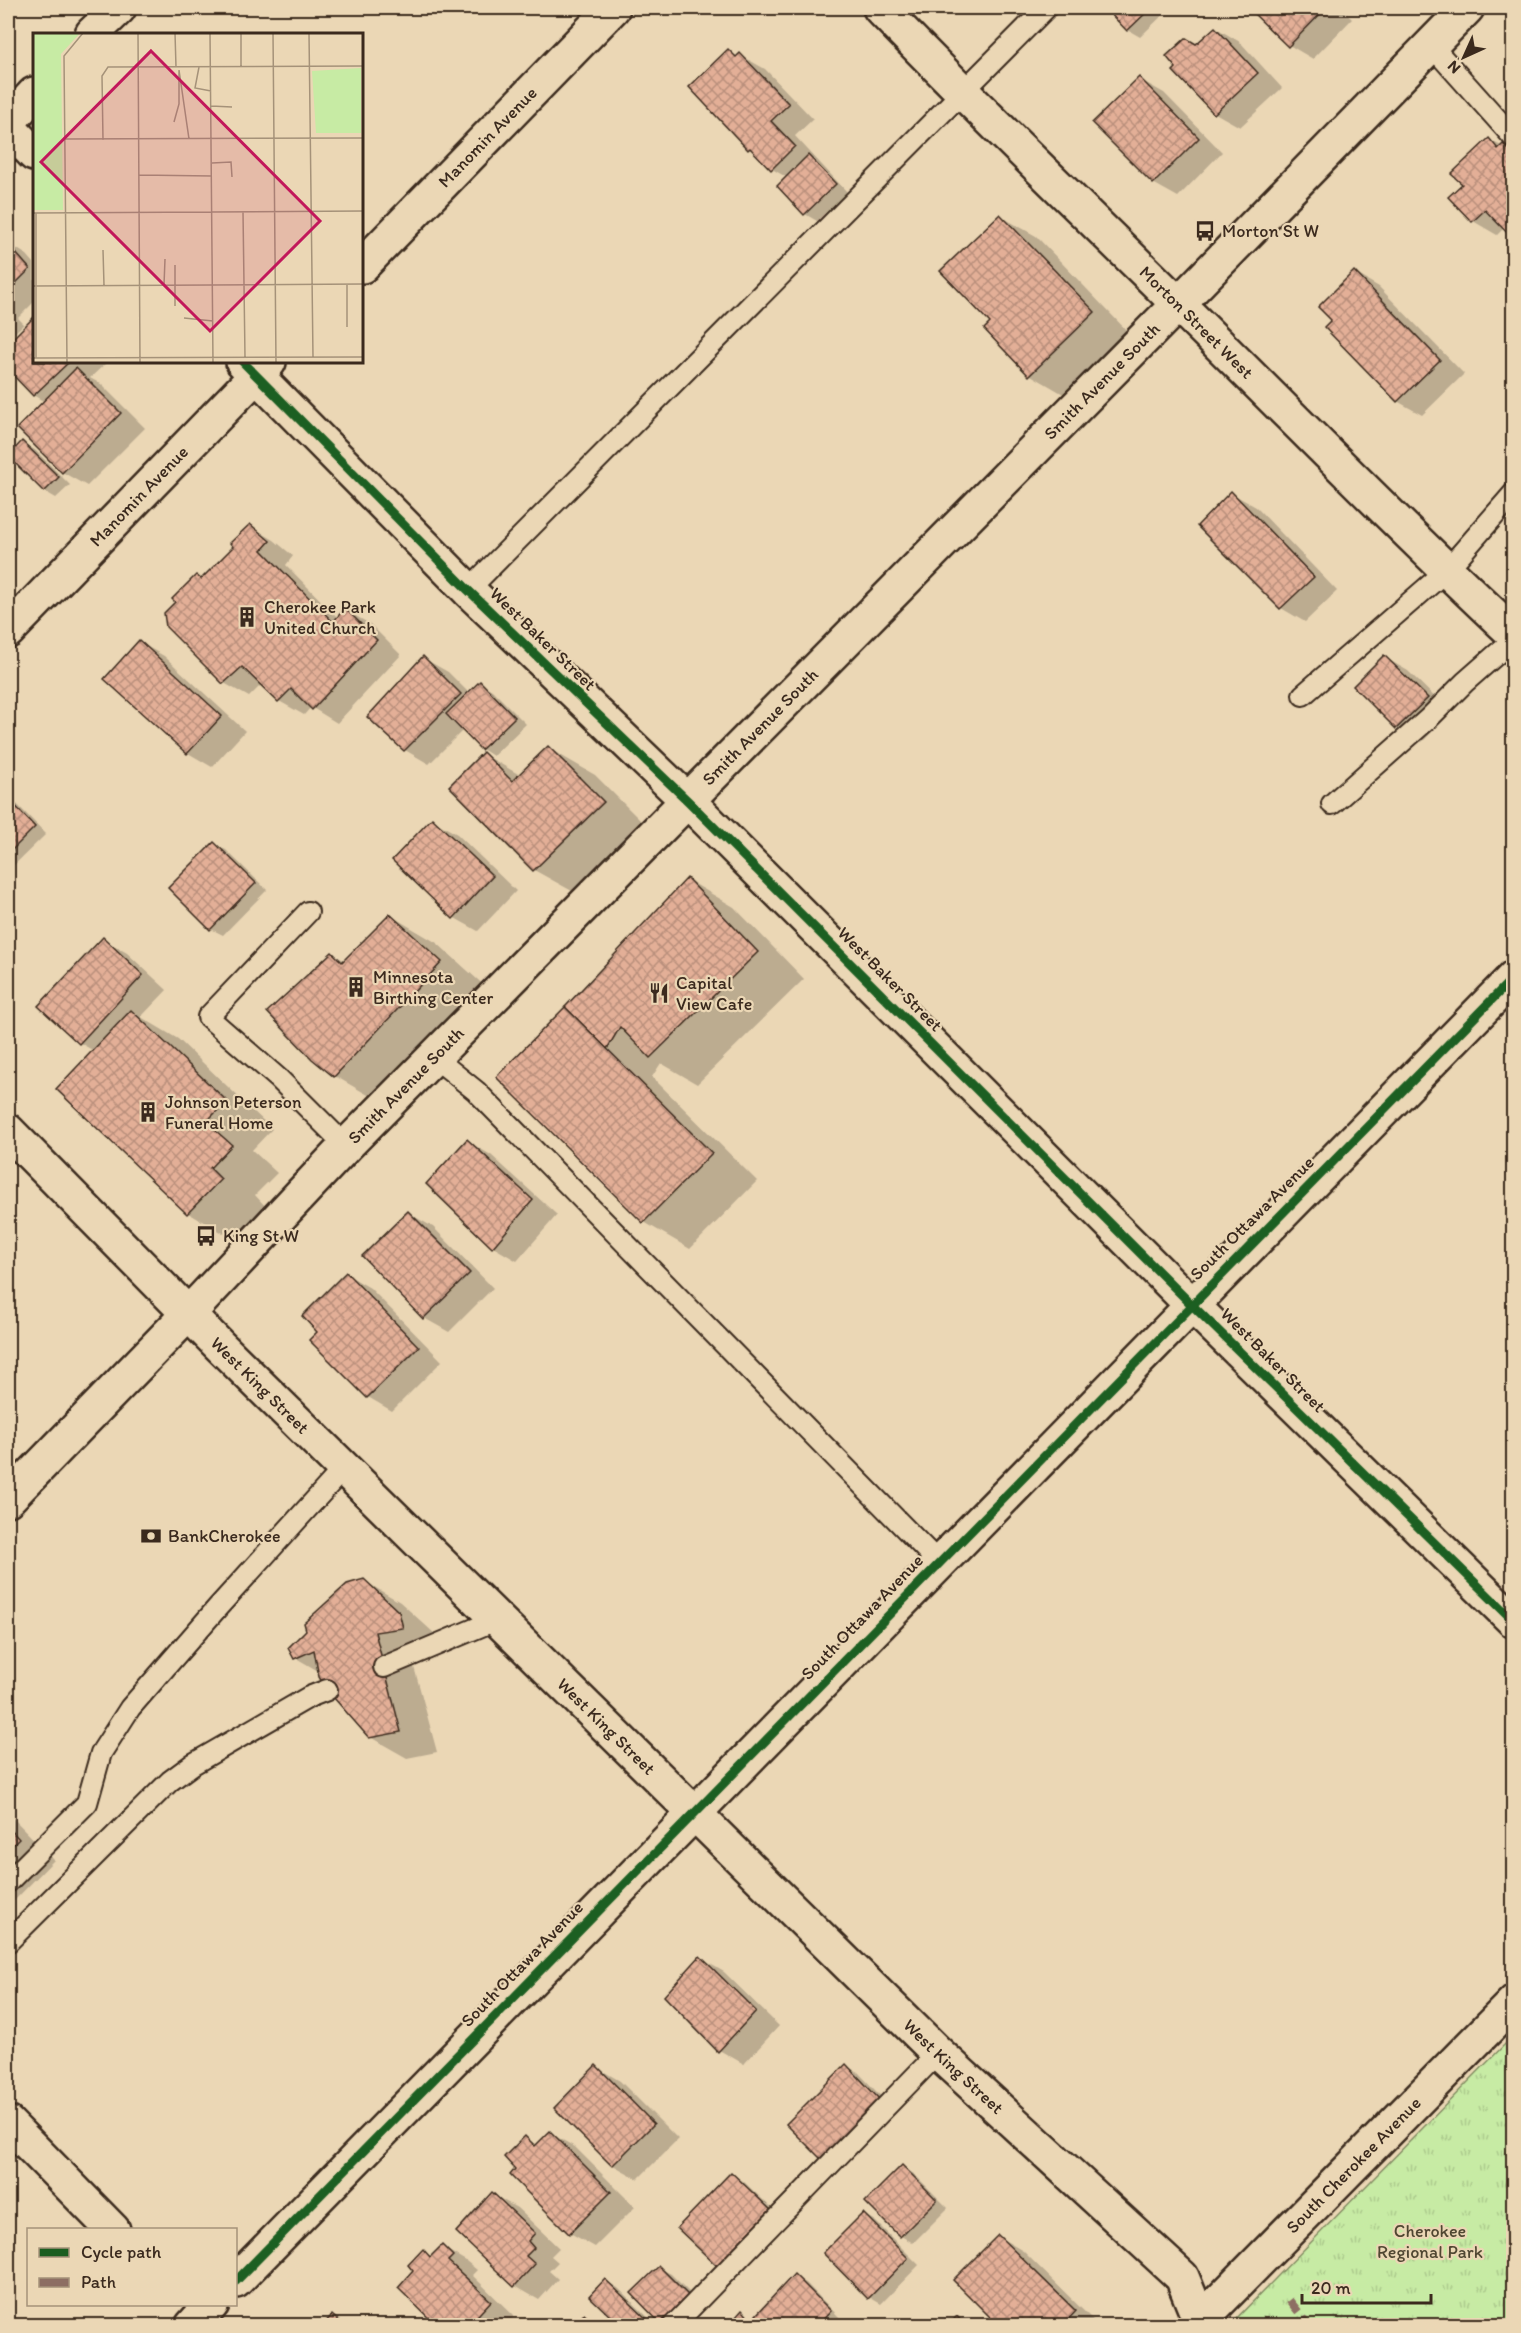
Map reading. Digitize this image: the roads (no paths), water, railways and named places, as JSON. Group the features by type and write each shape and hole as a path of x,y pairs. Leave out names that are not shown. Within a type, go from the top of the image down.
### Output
{"street":[{"path":"93,33 119,8"},
{"name":"Manomin Avenue","path":"363,265 613,8"},
{"name":"Morton Street West","path":"880,8 962,94 1178,304 1446,571 1514,634"},
{"name":"Smith Avenue South","path":"8,1499 188,1314 346,1146 1178,304 1467,8"},
{"path":"8,122 33,95"},
{"path":"8,127 33,153"},
{"name":"Manomin Avenue","path":"8,631 256,366"},
{"name":"West Baker Street","path":"256,366 468,590 688,801 1191,1304 1514,1621"},
{"name":"South Ottawa Avenue","path":"237,2280 1514,977"},
{"name":"West King Street","path":"8,1131 188,1314 938,2053 1182,2277 1197,2323"},
{"name":"South Cherokee Avenue","path":"1197,2323 1514,2002"},
{"path":"8,2123 111,2228"}],"lane":[{"path":"468,590 1046,8"},
{"path":"1430,44 1514,138"},
{"path":"1303,695 1446,571 1514,493"},
{"path":"1332,804 1514,639"},
{"path":"308,912 208,1017 279,1079 346,1146"},
{"path":"435,1058 476,1091 939,1562"},
{"path":"8,1882 87,1803 101,1753 130,1708 344,1468"},
{"path":"384,1667 498,1619"},
{"path":"8,1942 170,1781 193,1764 309,1697 327,1690"},
{"path":"673,2325 938,2053"}],"place":[{"name":"Morton St W","path":"1205,231"},
{"name":"Cherokee Park United Church","path":"247,617"},
{"name":"Minnesota Birthing Center","path":"356,987"},
{"name":"Capital View Cafe","path":"659,993"},
{"name":"Johnson Peterson Funeral Home","path":"148,1112"},
{"name":"King St W","path":"206,1236"},
{"name":"BankCherokee","path":"151,1536"}],"park label":[{"name":"Cherokee Regional Park","path":"1430,2241"}]}
